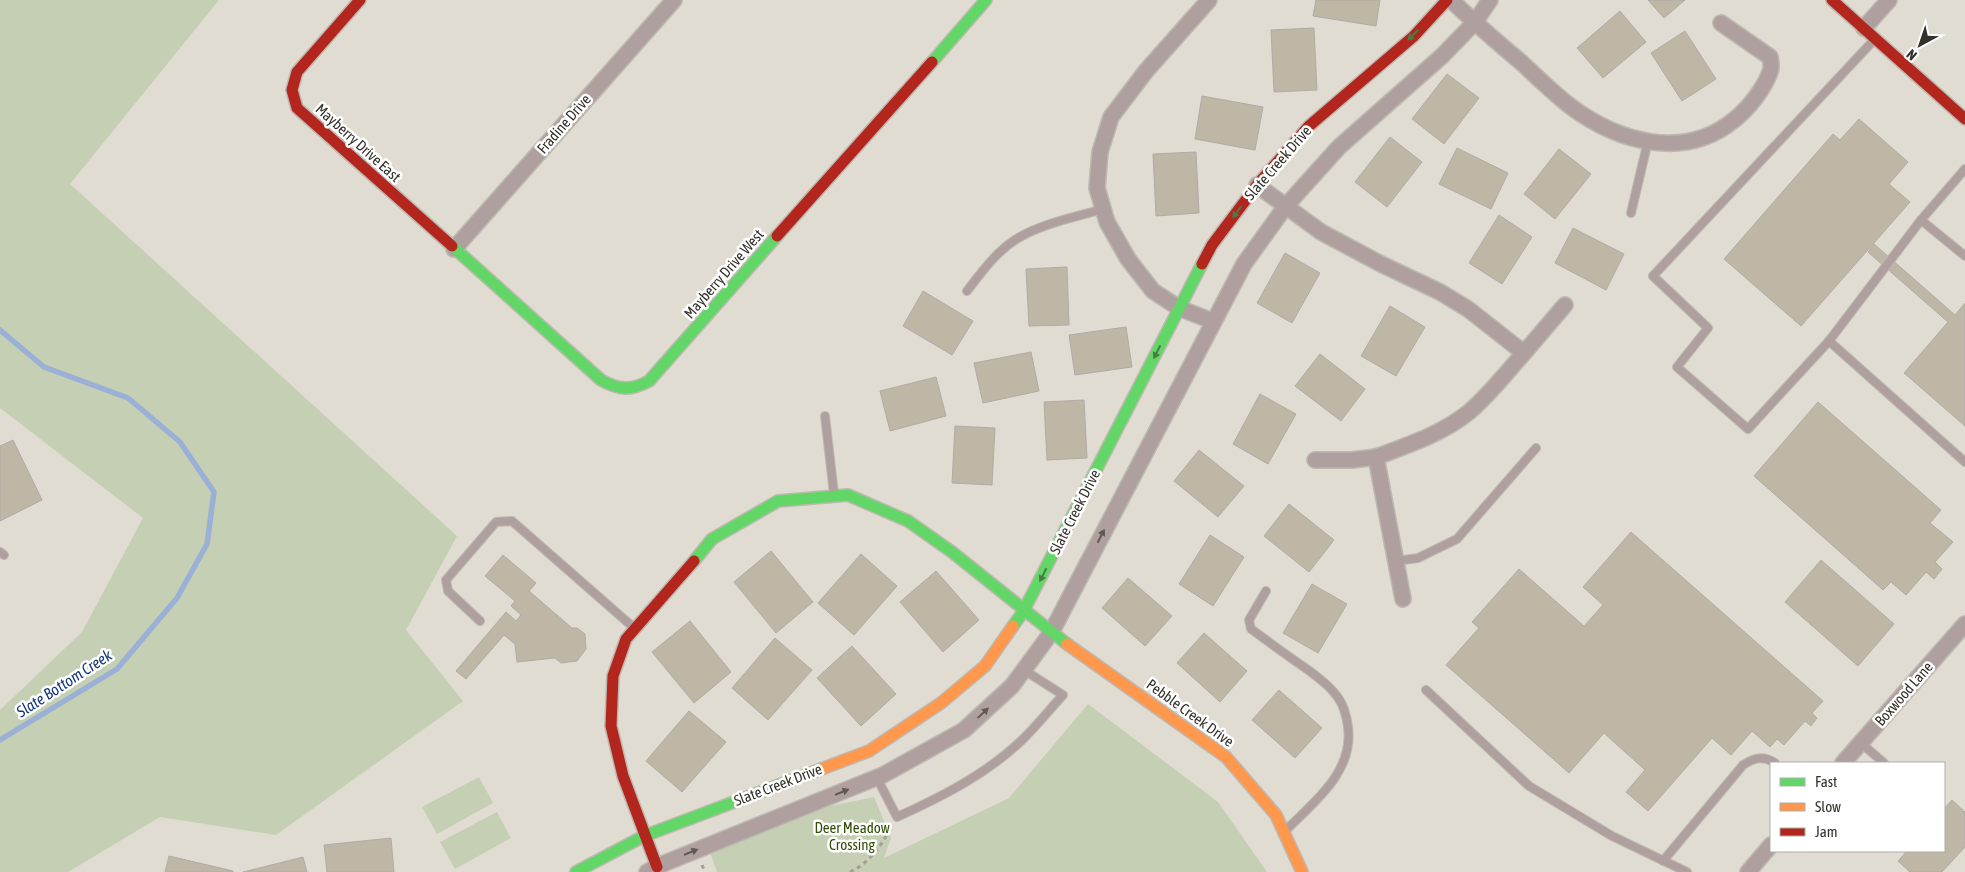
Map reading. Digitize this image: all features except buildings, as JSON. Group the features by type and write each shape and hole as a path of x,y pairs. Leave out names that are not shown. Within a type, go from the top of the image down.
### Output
{"street":[{"name":"Mayberry Drive East","path":"360,0 297,72 292,83 292,96 302,114 454,249"},
{"name":"Fradine Drive","path":"454,249 674,0"},
{"name":"Mayberry Drive West","path":"454,249 601,380 612,387 626,390 637,388 649,381 986,0"},
{"path":"1209,0 1146,71 1111,117 1100,152 1097,188 1107,222 1128,259 1154,291 1179,308 1212,321"},
{"name":"Slate Creek Drive","path":"576,872 644,836 868,751 941,702 985,666 1024,612 1212,245 1257,185 1309,126 1414,36 1447,0"},
{"path":"1451,0 1570,106 1623,136 1670,144 1696,141 1720,131 1738,117 1755,97 1771,71 1770,57 1721,23"},
{"name":"Slate Creek Drive","path":"652,870 877,778 964,730 1012,686 1051,633 1212,321 1244,264 1285,207 1339,147 1442,56 1475,22 1490,0"},
{"path":"1832,0 1965,120"},
{"path":"1864,28 1889,0"},
{"path":"1257,185 1285,207 1335,240 1461,304 1524,353"},
{"path":"1315,460 1352,460 1376,457 1426,438 1446,427 1468,413 1483,398 1565,305"},
{"path":"1376,457 1403,599"},
{"name":"Pebble Creek Drive","path":"652,870 644,836 623,776 611,726 613,676 626,638 712,539 778,501 848,495 908,521 952,552 1051,633 1226,757 1276,815 1302,872"},
{"name":"Boxwood Lane","path":"1844,762 1965,624"},
{"path":"1748,872 1770,846"}],"lane":[{"path":"1875,39 1653,276 1708,328 1677,367 1748,429 1829,341 1921,220 1965,168"},
{"path":"1631,213 1648,141"},
{"path":"967,291 997,255 1016,239 1060,222 1103,209"},
{"path":"1921,220 1965,256"},
{"path":"1829,341 1965,462"},
{"path":"825,416 834,496"},
{"path":"1396,561 1418,558 1457,539 1536,448"},
{"path":"480,621 448,592 446,580 496,522 512,521 635,629"},
{"path":"1266,591 1248,620 1251,629 1319,678 1337,695 1347,718 1350,740 1344,761 1334,780 1321,796 1284,832"},
{"path":"877,778 897,817 933,801 976,776 1020,741 1063,695 1024,670"},
{"path":"1426,690 1530,786 1612,836 1686,872"},
{"path":"1861,743 1883,762"},
{"path":"1663,861 1743,765 1754,758 1765,758 1773,762"}],"path":[{"path":"850,872 871,858 897,817"}],"green space":[{"path":"0,0 219,0 70,184 457,536 406,630 463,701 276,835 160,817 68,872 0,872 0,710 82,632 143,518 0,408"},
{"name":"Deer Meadow Crossing","path":"1088,704 1218,802 1267,872 717,872 710,852 816,809 874,797 891,838 884,858 1009,798"},
{"path":"479,777 493,803 437,834 422,807"},
{"path":"497,812 511,838 455,869 440,842"}],"waterway":[{"name":"Slate Bottom Creek","path":"0,330 44,367 128,398 180,442 214,492 207,544 177,598 117,669 0,740"}],"traffic: fast":[{"path":"932,62 986,0"},
{"path":"452,246 601,380 614,386 631,388 649,381 777,236"},
{"path":"1013,626 1023,612 1202,264"},
{"path":"694,561 712,539 778,501 848,495 908,521 952,552 1067,644"},
{"path":"576,872 644,836 816,771"}],"traffic: slow":[{"path":"816,771 869,751 941,703 985,666 1013,626"},
{"path":"1067,644 1226,757 1276,815 1302,872"}],"traffic: jam":[{"path":"360,0 297,72 292,90 297,108 452,246"},
{"path":"1202,264 1212,245 1257,185 1309,126 1414,36 1447,0"},
{"path":"1832,0 1965,119"},
{"path":"777,236 932,62"},
{"path":"657,867 623,776 611,726 613,676 626,639 694,561"}]}
